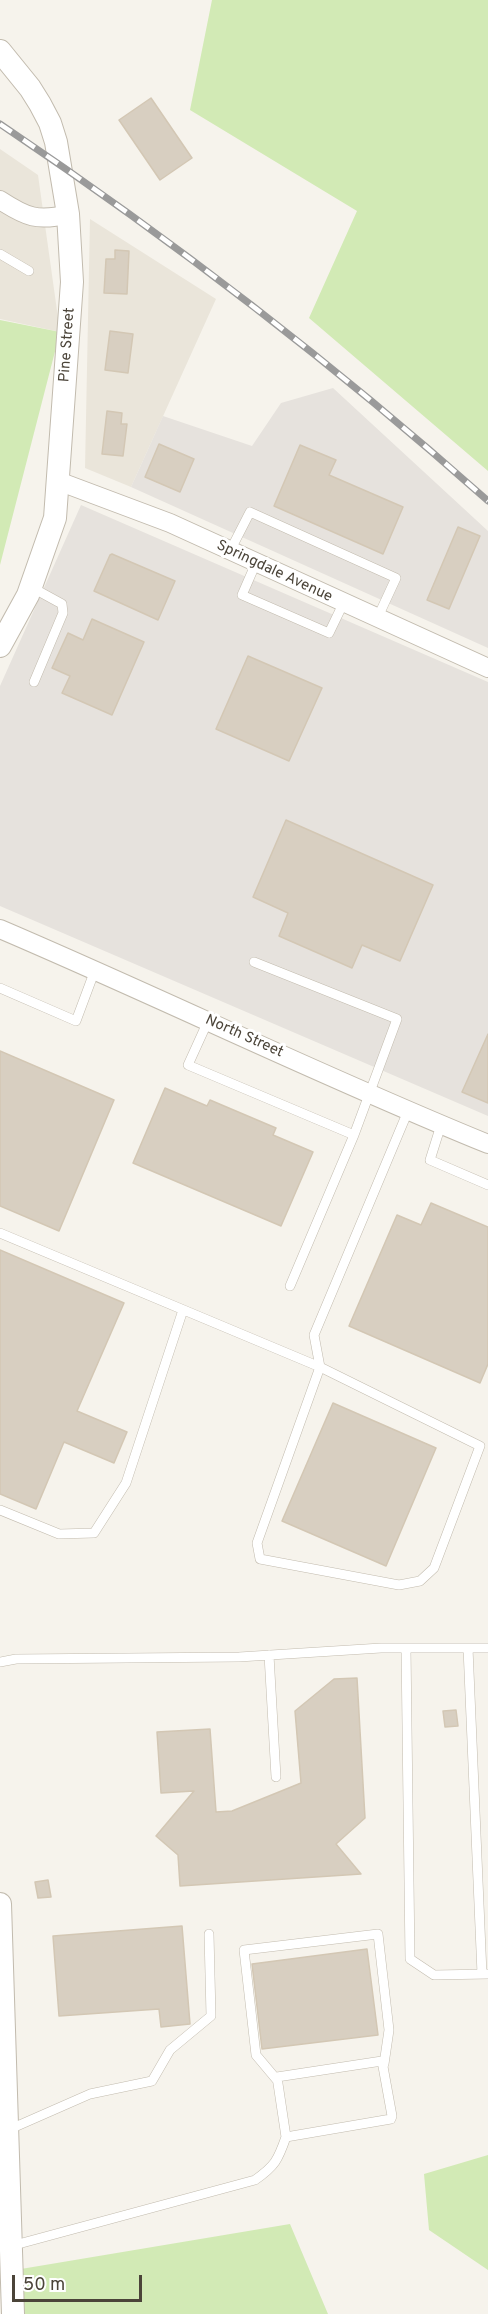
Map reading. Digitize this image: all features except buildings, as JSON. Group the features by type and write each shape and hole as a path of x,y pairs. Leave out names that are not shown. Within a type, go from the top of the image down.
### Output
{"street":[{"name":"Pine Street","path":"0,51 30,88 50,123 56,142 68,214 72,282 55,518 31,587 0,646"},
{"path":"0,200 24,214 39,219 68,214"},
{"name":"Springdale Avenue","path":"58,481 170,524 377,620 488,668"},
{"name":"North Street","path":"0,929 408,1112 488,1144"},
{"path":"0,1904 2,2082 6,2131 4,2181 11,2246 13,2314"}],"lane":[{"path":"0,254 29,271"},
{"path":"230,551 250,512 396,578 377,620"},
{"path":"256,563 242,595 329,633 343,604"},
{"path":"31,587 62,604 63,613 34,682"},
{"path":"254,962 397,1019 354,1135 290,1286"},
{"path":"0,988 76,1021 95,970"},
{"path":"208,1021 188,1065 354,1135"},
{"path":"0,1233 320,1367 480,1446 434,1568 420,1581 399,1585 260,1559 257,1543 320,1367 314,1335 408,1112"},
{"path":"441,1125 430,1160 488,1185"},
{"path":"0,1510 59,1534 94,1533 126,1483 183,1310"},
{"path":"406,1648 410,1959 434,1975 485,1974 468,1648"},
{"path":"0,1662 16,1659 268,1655 406,1648 488,1648"},
{"path":"268,1655 276,1777"},
{"path":"6,2131 90,2094 152,2081 170,2050 211,2016 209,1934"},
{"path":"11,2246 255,2180 272,2168 278,2160 286,2137 277,2080 256,2055 244,1950 378,1934 389,2030 384,2064 391,2119 286,2137"},
{"path":"277,2080 279,2076 377,2060 384,2064"}],"shaded area":[{"path":"0,149 38,175 60,332 0,319"},
{"path":"90,219 216,299 131,487 85,468"},
{"path":"333,388 488,531 488,648 131,487 163,416 252,446 281,403"},
{"path":"81,505 488,682 488,1116 0,906 0,686"}],"green space":[{"path":"212,0 488,0 488,471 309,318 357,211 190,110"},
{"path":"0,320 60,332 0,565"},
{"path":"488,2155 488,2270 429,2230 424,2174"},
{"path":"290,2224 328,2314 10,2314 3,2272"}],"railway":[{"path":"0,124 127,212 250,304 371,400 488,501"}]}
